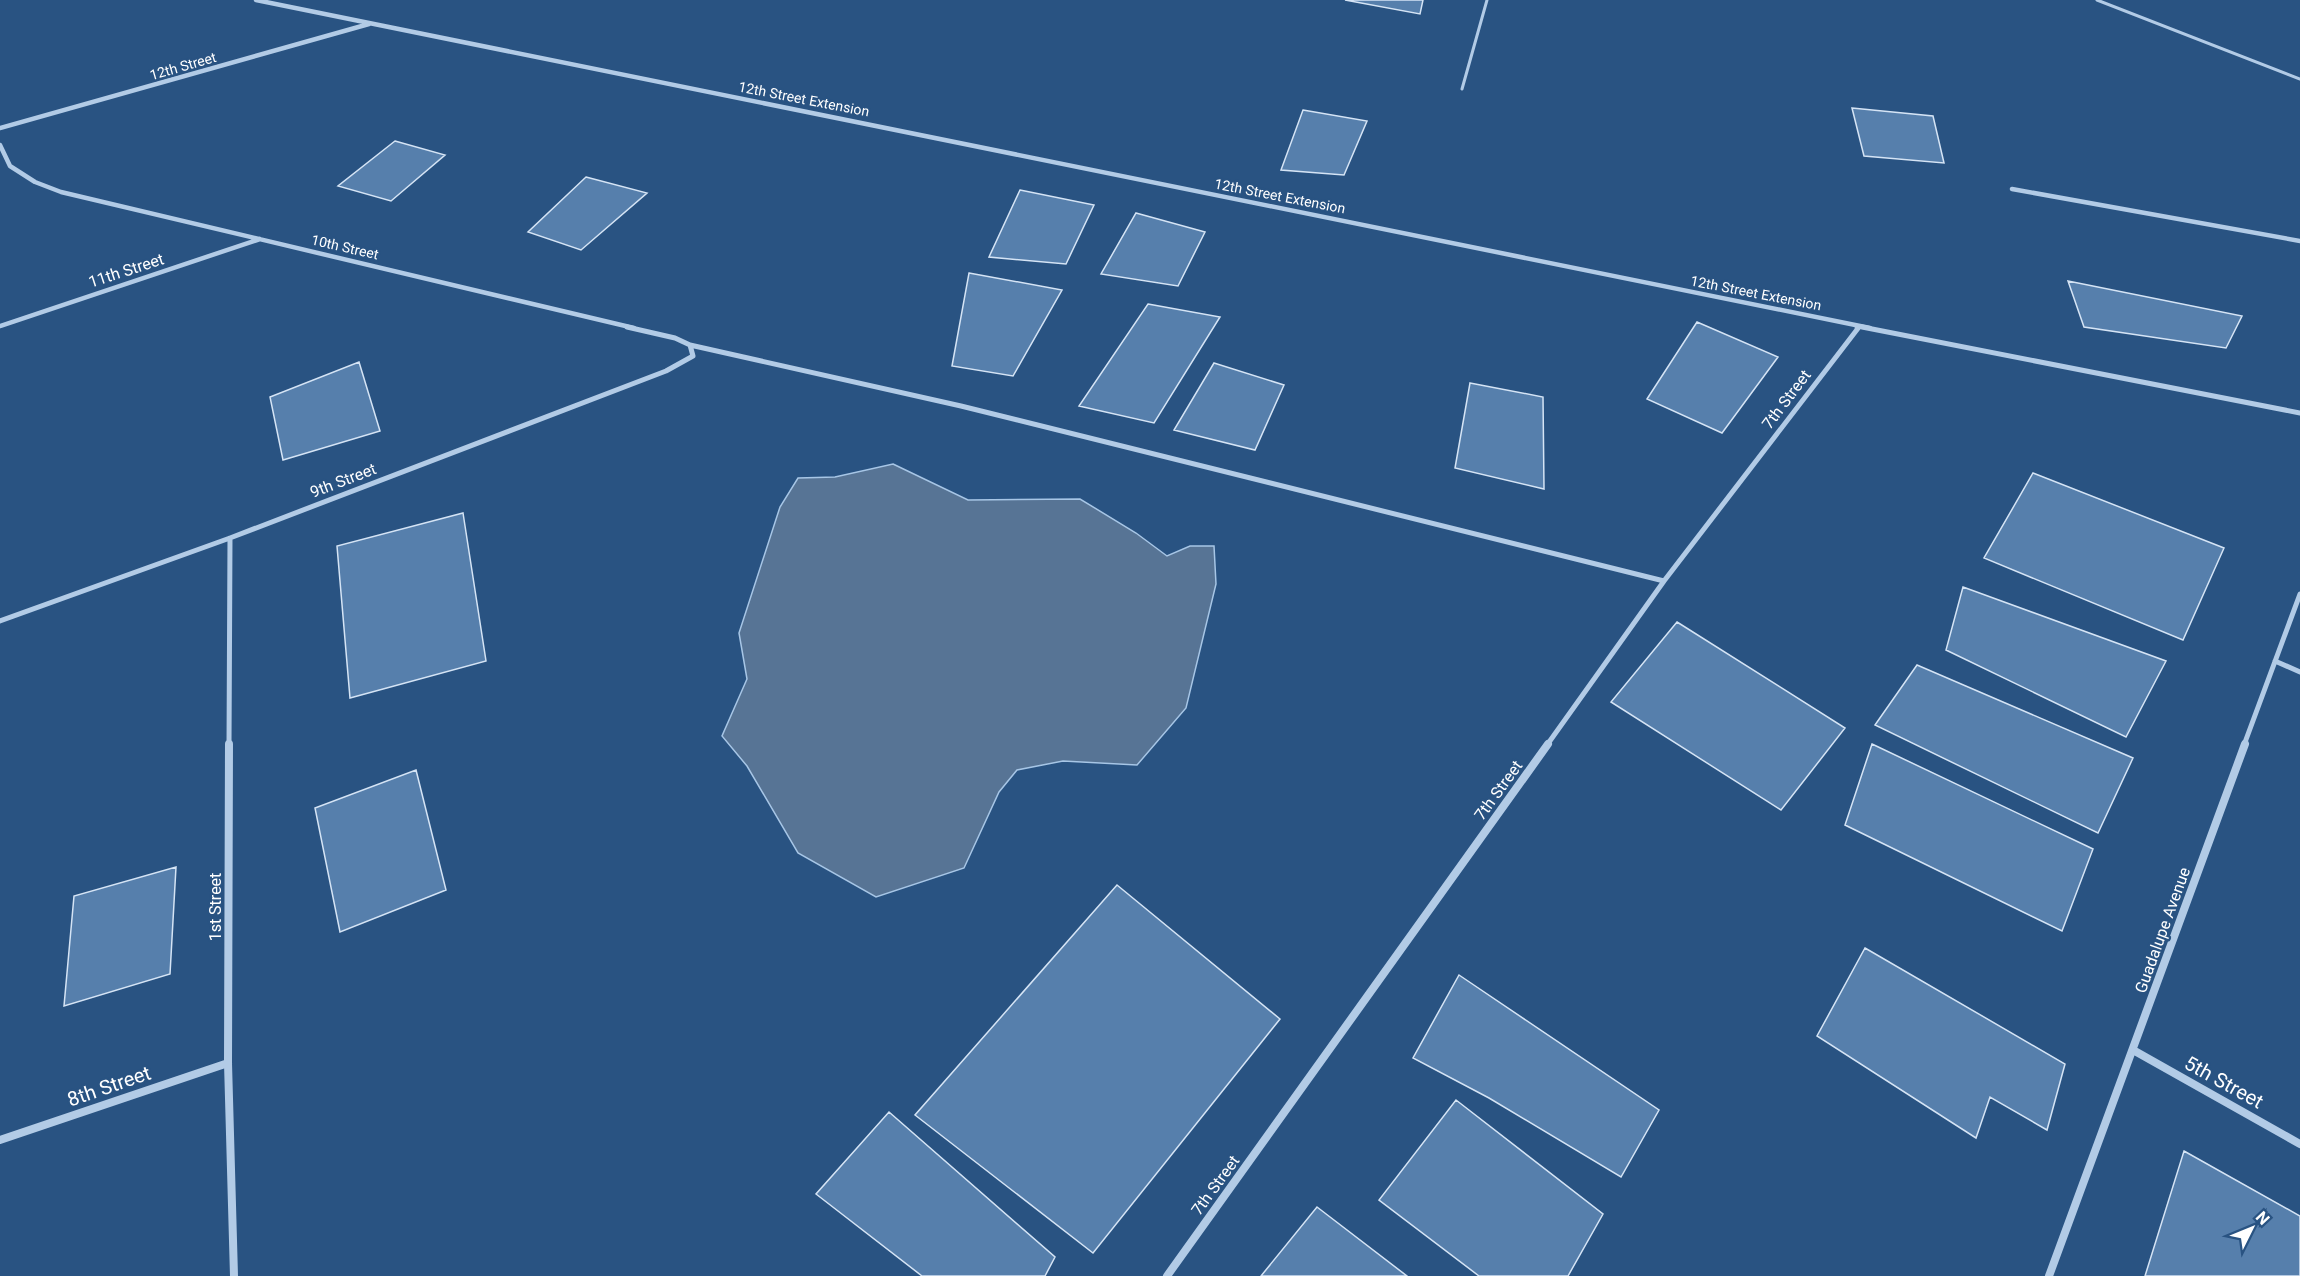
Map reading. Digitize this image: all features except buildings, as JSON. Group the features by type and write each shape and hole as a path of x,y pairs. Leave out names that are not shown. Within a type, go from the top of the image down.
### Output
{"street":[{"name":"12th Street Extension","path":"256,0 1858,326 2300,413"},
{"name":"12th Street","path":"0,128 372,24"},
{"name":"10th Street","path":"0,145 10,166 35,182 61,192 675,338 690,345 961,406 1664,581"},
{"path":"2012,189 2300,241"},
{"name":"11th Street","path":"0,326 261,239"},
{"name":"7th Street","path":"1167,1276 1664,581 1858,326"},
{"name":"9th Street","path":"0,621 230,538 666,371 693,356 690,345"},
{"name":"1st Street","path":"230,538 228,1063 234,1276"},
{"name":"Guadalupe Avenue","path":"2049,1276 2300,594"},
{"path":"2275,661 2300,672"},
{"name":"5th Street","path":"2133,1050 2300,1143"},
{"name":"8th Street","path":"0,1140 228,1063"}],"lane":[{"path":"1462,89 1487,0"},
{"path":"2097,0 2300,79"}],"water":[{"path":"893,464 968,500 1080,499 1136,533 1167,556 1190,546 1214,546 1216,584 1186,708 1137,765 1063,761 1017,770 999,792 964,868 876,897 798,853 747,766 722,736 747,679 739,633 780,507 798,478 835,477"}]}
